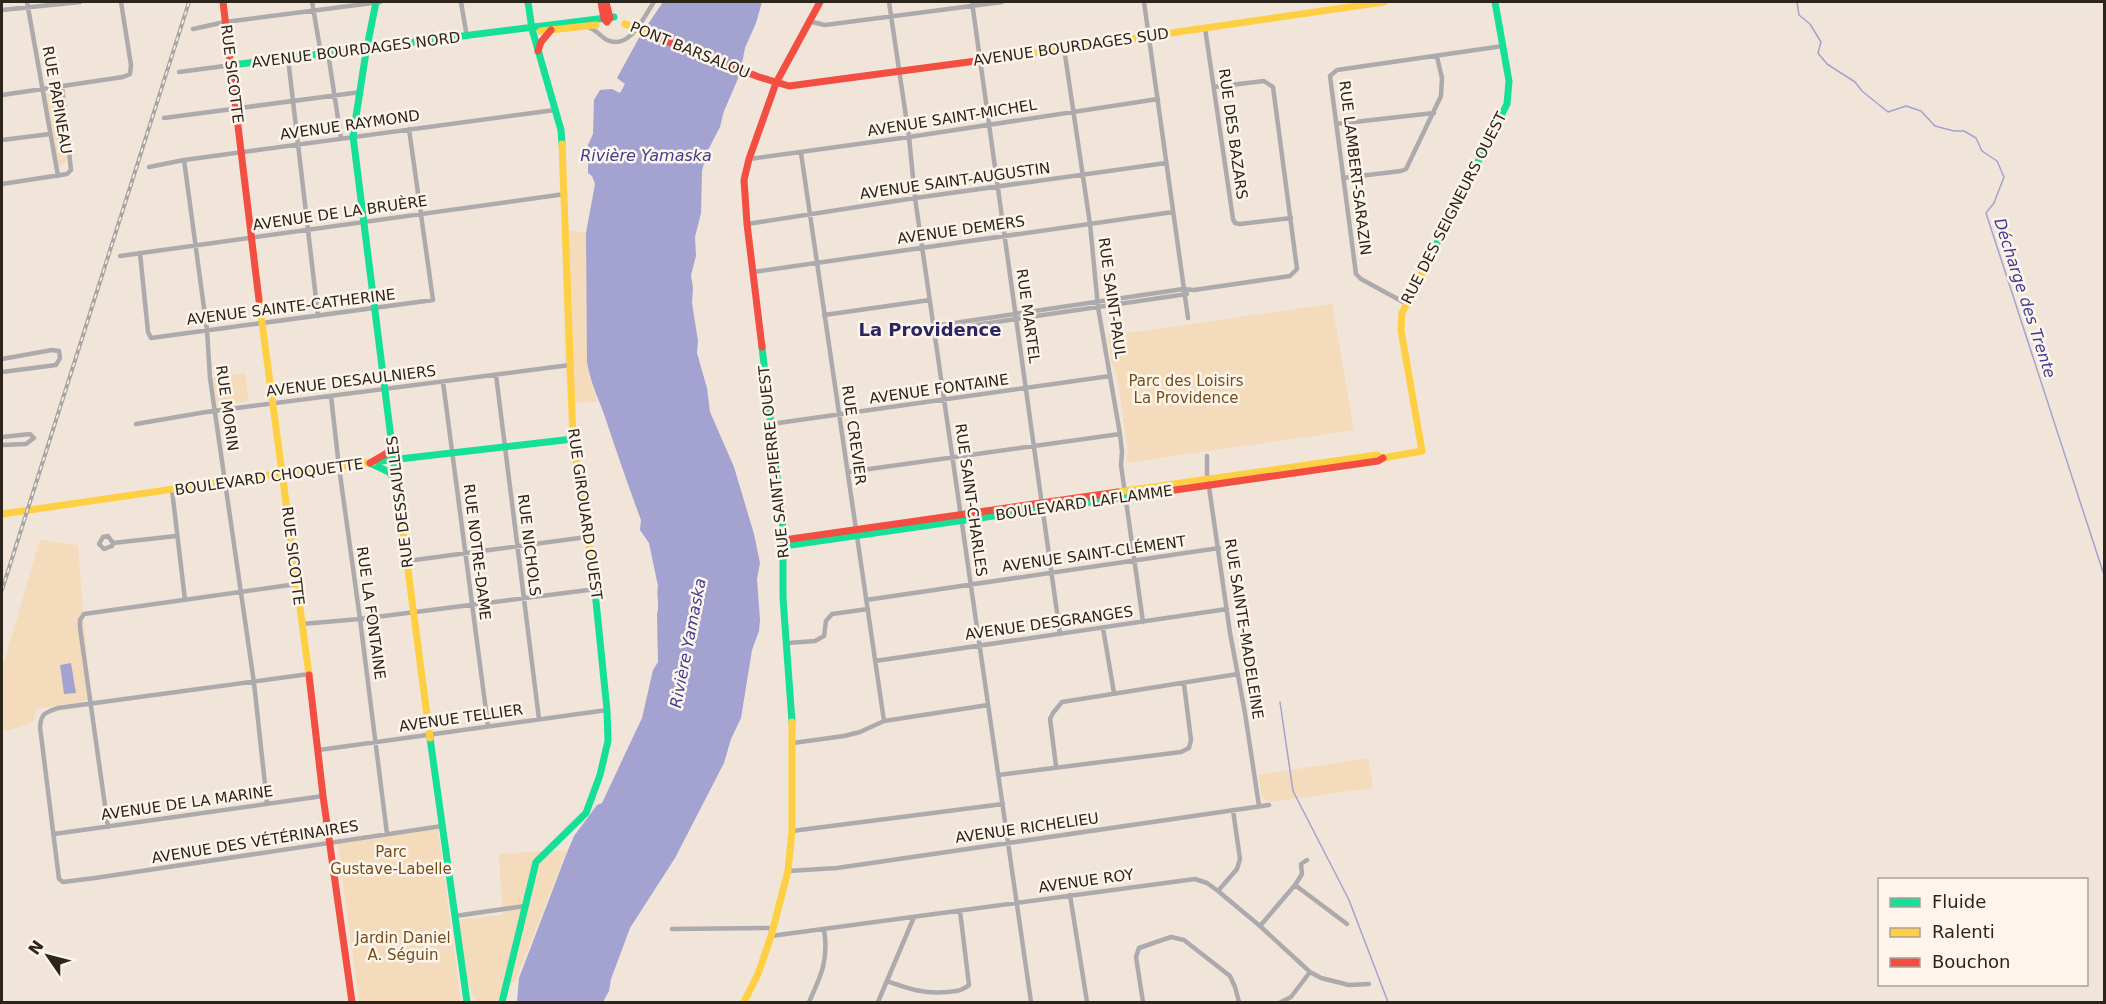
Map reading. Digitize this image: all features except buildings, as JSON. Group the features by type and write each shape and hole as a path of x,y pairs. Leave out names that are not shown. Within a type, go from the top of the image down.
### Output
{"street":[{"path":"2,10 28,4 80,2"},
{"path":"2,95 123,78 130,74 131,65 121,2"},
{"name":"RUE SICOTTE","path":"223,2 262,324 352,1002"},
{"path":"312,2 334,95 340,138"},
{"path":"194,29 225,22 377,2"},
{"name":"RUE DESSAULLES","path":"377,2 365,48 361,92 353,136 406,561 467,1002"},
{"path":"461,2 467,37"},
{"name":"RUE GIROUARD OUEST","path":"502,1002 536,862 586,813 600,775 608,741 596,589 573,438 561,130 532,29 528,2"},
{"path":"601,2 609,18"},
{"path":"606,2 609,18"},
{"path":"585,27 595,29 607,40 627,39 654,2"},
{"name":"RUE SAINT-PIERRE OUEST","path":"744,1002 758,974 788,871 792,831 793,743 788,644 783,598 784,543 747,224 744,180 749,159 776,84 820,2"},
{"name":"RUE SAINT-CHARLES","path":"890,2 915,198 1031,1002"},
{"path":"808,21 817,25 825,25 1002,2"},
{"path":"1144,2 1188,318"},
{"name":"AVENUE BOURDAGES SUD","path":"759,77 776,84 789,86 981,61 1384,2"},
{"name":"RUE DES SEIGNEURS OUEST","path":"1422,451 1401,330 1402,313 1405,303 1507,104 1509,81 1495,2"},
{"name":"RUE PAPINEAU","path":"28,4 58,176 67,174 71,170 62,86"},
{"name":"RUE MARTEL","path":"973,4 1060,634"},
{"name":"AVENUE BOURDAGES NORD","path":"532,29 585,27 609,18"},
{"name":"AVENUE BOURDAGES NORD","path":"179,72 609,18 623,23"},
{"name":"PONT BARSALOU","path":"623,23 759,77"},
{"name":"RUE DES BAZARS","path":"1205,28 1233,219 1240,224 1291,218"},
{"path":"538,51 541,42 550,30"},
{"name":"RUE LAMBERT-SARAZIN","path":"1405,303 1356,274 1330,79 1334,71 1503,46"},
{"name":"RUE SAINT-PAUL","path":"1064,48 1090,224 1098,304 1120,434 1121,465 1143,622"},
{"path":"1343,178 1406,169 1441,96 1442,78 1437,57"},
{"path":"288,58 318,316"},
{"path":"934,328 1290,276 1297,269 1273,87 1264,81 1214,87"},
{"path":"164,118 361,92"},
{"name":"AVENUE SAINT-MICHEL","path":"749,159 1158,99"},
{"name":"AVENUE RAYMOND","path":"149,167 353,136 555,110"},
{"path":"1336,124 1434,113"},
{"path":"409,129 421,213"},
{"path":"2,140 50,134"},
{"name":"RUE CREVIER","path":"801,153 884,721"},
{"name":"RUE MORIN","path":"184,160 207,330 214,411 254,683 267,803"},
{"name":"AVENUE SAINT-AUGUSTIN","path":"747,224 1166,163"},
{"path":"2,184 58,176"},
{"name":"AVENUE DE LA BRUÈRE","path":"120,256 565,194"},
{"name":"AVENUE DEMERS","path":"753,272 1173,212"},
{"name":"AVENUE SAINTE-CATHERINE","path":"140,254 148,332 151,338 375,309 433,300 421,213"},
{"path":"825,315 930,300"},
{"path":"2,359 52,350 59,351 60,358 56,365 2,372"},
{"name":"AVENUE DESAULNIERS","path":"136,424 214,411 570,365"},
{"name":"RUE NICHOLS","path":"495,375 539,719"},
{"name":"AVENUE FONTAINE","path":"771,424 1110,376"},
{"name":"RUE NOTRE-DAME","path":"443,382 488,726"},
{"name":"RUE LA FONTAINE","path":"332,396 339,467 387,834"},
{"path":"2,437 30,434 34,438 26,444 2,445"},
{"path":"848,472 1120,434"},
{"path":"370,463 387,453 392,438"},
{"name":"BOULEVARD CHOQUETTE","path":"2,514 283,473 573,438"},
{"name":"BOULEVARD LAFLAMME","path":"784,543 962,519 1377,455 1382,458 1422,451"},
{"name":"RUE SAINTE-MADELEINE","path":"1207,456 1208,482 1259,806"},
{"path":"370,463 389,472 398,484"},
{"path":"172,490 185,600"},
{"path":"113,543 176,536"},
{"path":"406,561 587,537"},
{"name":"AVENUE SAINT-CLÉMENT","path":"866,600 1219,548"},
{"path":"108,827 80,620 86,613 297,584"},
{"path":"302,624 360,619 596,589"},
{"path":"788,644 815,641 824,636 826,621 832,614 868,609"},
{"name":"AVENUE DESGRANGES","path":"875,661 1227,609"},
{"path":"1103,628 1114,693"},
{"path":"54,834 40,718 45,712 309,674"},
{"path":"1056,766 1050,719 1062,702 1238,674"},
{"path":"998,775 1181,752 1189,748 1191,740 1184,684"},
{"path":"793,743 844,736 860,732 884,721 988,705"},
{"name":"AVENUE TELLIER","path":"319,750 607,710"},
{"name":"AVENUE DE LA MARINE","path":"54,834 323,796"},
{"path":"792,831 1003,804"},
{"name":"AVENUE RICHELIEU","path":"788,871 837,868 1269,805"},
{"path":"1218,891 1237,869 1240,859 1233,810"},
{"name":"AVENUE DES VÉTÉRINAIRES","path":"54,834 59,879 63,882 442,826"},
{"path":"1260,926 1295,885 1302,874 1301,864 1307,860"},
{"name":"AVENUE ROY","path":"672,929 772,932 824,930 1195,879 1207,883 1218,891 1310,972 1321,978 1349,985 1369,984"},
{"path":"1295,885 1347,924"},
{"path":"1070,895 1087,1002"},
{"path":"455,916 525,906"},
{"path":"887,981 914,991 928,993 963,990 969,985 960,910"},
{"path":"878,1002 914,917"},
{"path":"809,1002 818,983 827,953 824,930"},
{"path":"1143,1002 1136,957 1139,948 1171,937 1184,940 1230,976 1239,1002"},
{"path":"1281,1002 1291,997 1310,972"}],"green space":[{"path":"60,91 67,161 58,167 45,94"},
{"path":"562,229 586,233 587,362 590,381 598,402 568,403"},
{"name":"Parc des Loisirs La Providence","path":"1332,304 1354,430 1126,463 1128,451 1117,376 1111,361 1108,336"},
{"path":"245,373 249,401 214,406 210,378"},
{"path":"40,540 78,545 90,700 37,709 33,722 2,731 2,669"},
{"path":"1368,758 1373,788 1269,802 1262,797 1258,775"},
{"name":"Jardin Daniel A. Séguin","path":"438,829 461,1002 359,1002 338,844"},
{"path":"567,850 516,979 496,1002 476,1002 456,951 454,940 458,920 503,915 499,854"}],"water":[{"name":"Rivière Yamaska","path":"663,2 762,2 745,48 740,74 724,111 720,127 707,152 702,171 701,213 695,237 696,256 691,275 692,303 698,341 697,353 707,388 710,412 734,467 760,563 757,579 759,631 752,650 741,718 731,739 724,763 675,858 630,928 611,979 609,991 603,1002 517,1002 519,978 566,855 574,836 597,805 602,803 642,718 653,670 658,662 658,586 649,543 640,530 641,520 593,386 587,362 586,233 595,184 588,173 588,145 593,134 594,100 600,90 612,89 620,93 625,84 617,78 640,36"},
{"path":"71,663 76,693 64,694 60,665"}],"waterway":[{"name":"Décharge des Trente","path":"1797,2 1799,15 1810,24 1821,42 1818,53 1827,64 1855,82 1862,91 1888,112 1906,106 1921,111 1935,126 1964,131 1976,138 1982,151 1997,161 2004,177 1994,203 1986,213 2104,575"},
{"path":"1280,702 1293,791 1349,900 1388,1002"}],"railway":[{"path":"2,590 189,2"}],"traffic: fast":[{"path":"376,2 353,136 397,486"},
{"path":"528,2 532,29 561,130 562,144"},
{"path":"1435,247 1507,104 1509,81 1495,2"},
{"path":"232,65 614,17"},
{"path":"762,347 783,529 783,598 792,722"},
{"path":"373,462 573,439"},
{"path":"370,463 389,472 397,483"},
{"path":"784,546 1133,496"},
{"path":"502,1002 536,862 586,813 600,775 608,741 592,562"},
{"path":"430,738 467,1002"}],"traffic: slow":[{"path":"1006,57 1384,2"},
{"path":"625,24 651,35"},
{"path":"541,31 596,25"},
{"path":"562,144 573,439 592,562"},
{"path":"1383,458 1422,451 1401,330 1402,313 1435,247"},
{"path":"259,300 309,675"},
{"path":"1118,492 1377,455 1382,458"},
{"path":"2,514 373,462"},
{"path":"397,486 430,738"},
{"path":"744,1002 758,974 771,936 788,871 792,831 792,722"}],"traffic: jam":[{"path":"223,2 259,300"},
{"path":"601,2 604,19 607,22 610,18 606,2"},
{"path":"762,347 744,180 749,159 776,83 820,2"},
{"path":"538,51 541,42 551,30"},
{"path":"651,35 759,77 789,86 1006,57"},
{"path":"370,463 387,453 392,443"},
{"path":"1133,496 1378,461 1383,458"},
{"path":"784,540 1118,492"},
{"path":"309,675 323,796 352,1002"}],"district":[{"name":"La Providence","path":"930,329"}],"park label":[{"name":"Parc Gustave-Labelle","path":"391,860"}]}
